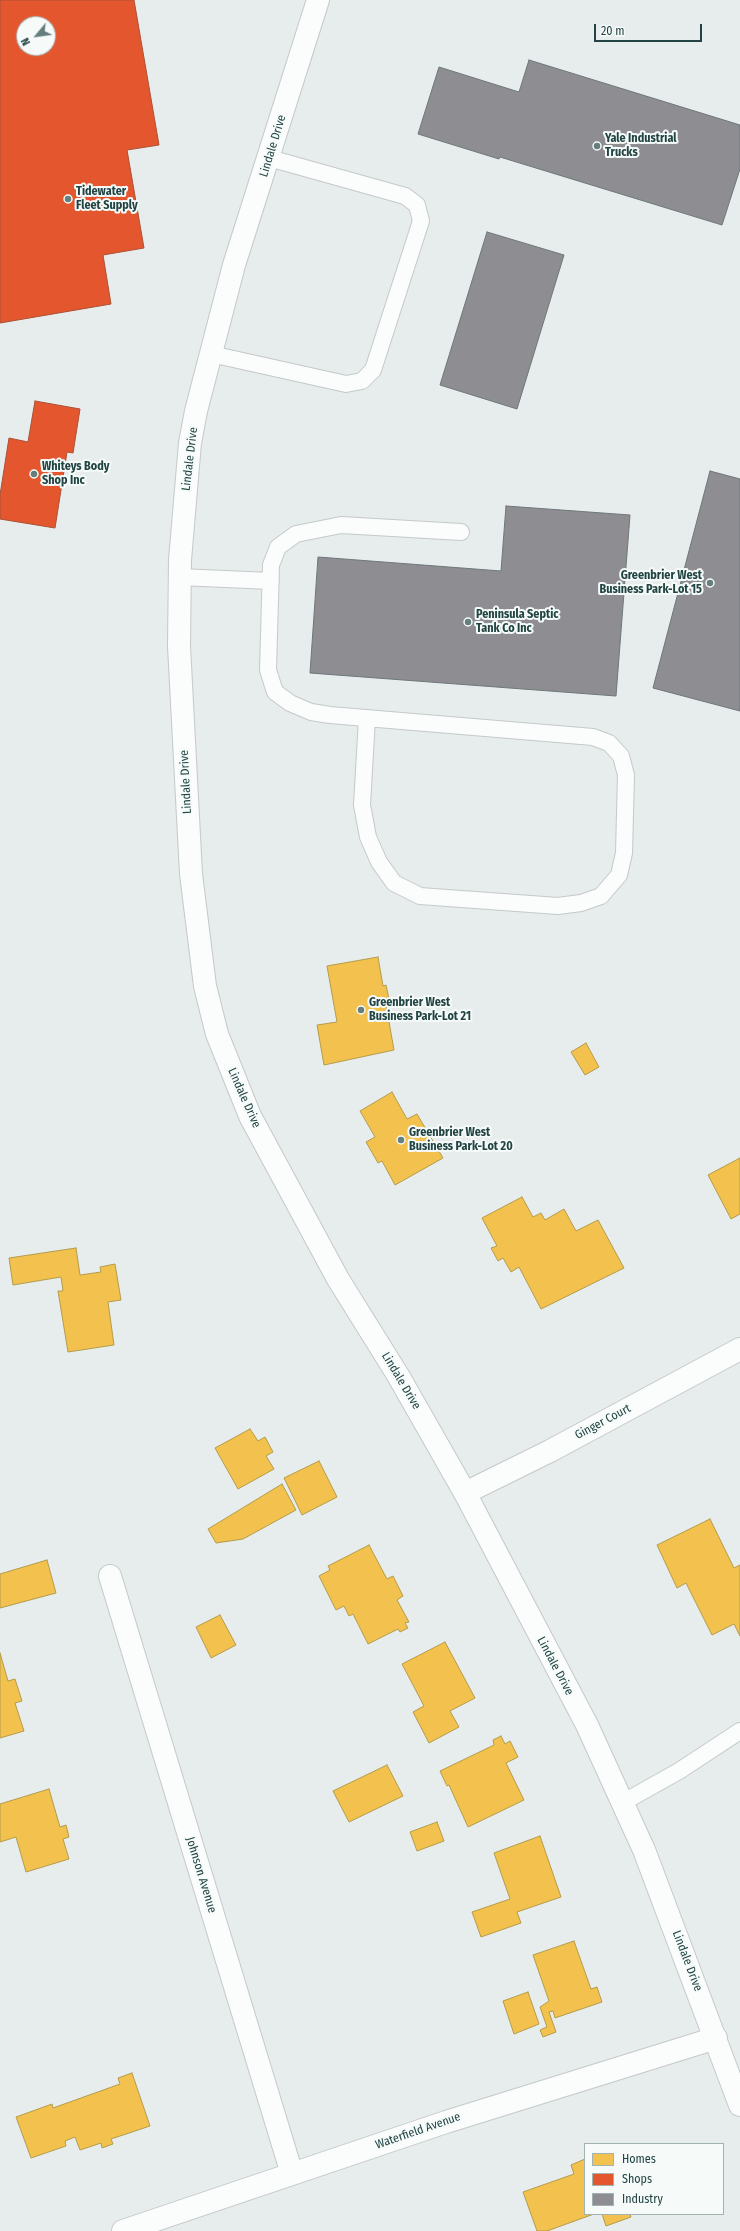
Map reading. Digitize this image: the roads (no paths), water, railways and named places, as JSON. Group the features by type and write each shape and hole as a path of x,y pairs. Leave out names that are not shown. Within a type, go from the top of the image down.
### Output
{"street":[{"name":"Lindale Drive","path":"318,0 234,265 190,443 179,577 179,646 191,874 205,986 217,1034 250,1116 338,1278 399,1377 465,1493 587,1725 644,1850 740,2105"},
{"name":"Ginger Court","path":"465,1493 550,1450 740,1349"},
{"name":"Johnson Avenue","path":"110,1576 292,2174"},
{"name":"Waterfield Avenue","path":"123,2231 446,2122 716,2038"}],"lane":[{"path":"211,354 346,384 362,381 373,370 421,221 417,205 405,196 269,158"},
{"path":"367,718 362,805 368,837 379,862 394,883 420,896 558,906 582,903 601,896 619,875 624,853 626,775 621,756 609,743 593,737 311,712 290,704 275,692 268,670 271,565 278,547 296,534 341,525 461,532"},
{"path":"179,577 271,581"},
{"path":"622,1803 679,1771 740,1731"}],"place":[{"name":"Yale Industrial Trucks","path":"597,146"},
{"name":"Tidewater Fleet Supply","path":"68,199"},
{"name":"Whiteys Body Shop Inc","path":"34,474"},
{"name":"Greenbrier West Business Park-Lot 15","path":"710,583"},
{"name":"Peninsula Septic Tank Co Inc","path":"468,622"},
{"name":"Greenbrier West Business Park-Lot 21","path":"361,1010"},
{"name":"Greenbrier West Business Park-Lot 20","path":"401,1140"}]}
